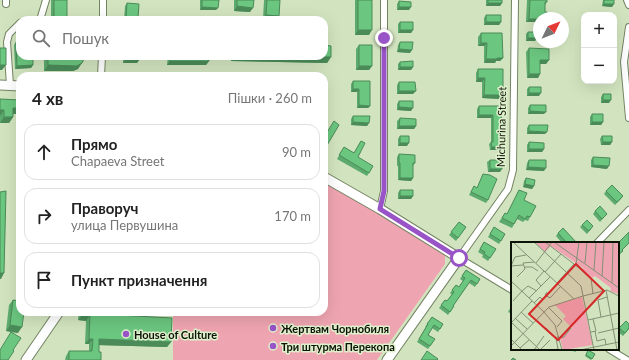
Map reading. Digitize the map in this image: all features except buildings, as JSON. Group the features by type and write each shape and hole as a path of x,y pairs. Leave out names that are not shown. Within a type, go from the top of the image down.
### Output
{"main road":[{"path":"0,85 16,86"},
{"path":"328,179 380,209 459,258"},
{"name":"Michurina Street","path":"387,360 459,258"},
{"path":"26,360 56,316"}],"street":[{"path":"41,16 46,0"},
{"path":"103,0 103,16"},
{"path":"380,209 384,191 384,0"},
{"name":"Michurina Street","path":"459,258 508,189 514,170 515,0"},
{"path":"627,0 629,5"},
{"path":"10,85 7,42 9,34 16,27"},
{"path":"629,27 624,62 629,118"},
{"path":"101,72 102,60"},
{"path":"598,242 629,210"},
{"path":"459,258 511,289"},
{"path":"611,350 627,360"}],"shaded area":[{"path":"328,184 445,253 445,264 377,360 173,360 173,316 328,316"}],"place":[{"name":"Жертвам Чорнобиля","path":"273,328"},
{"name":"House of Culture","path":"126,334"},
{"name":"Три штурма Перекопа","path":"273,346"}],"route":[{"path":"384,38 384,191 380,209 459,258"}]}
